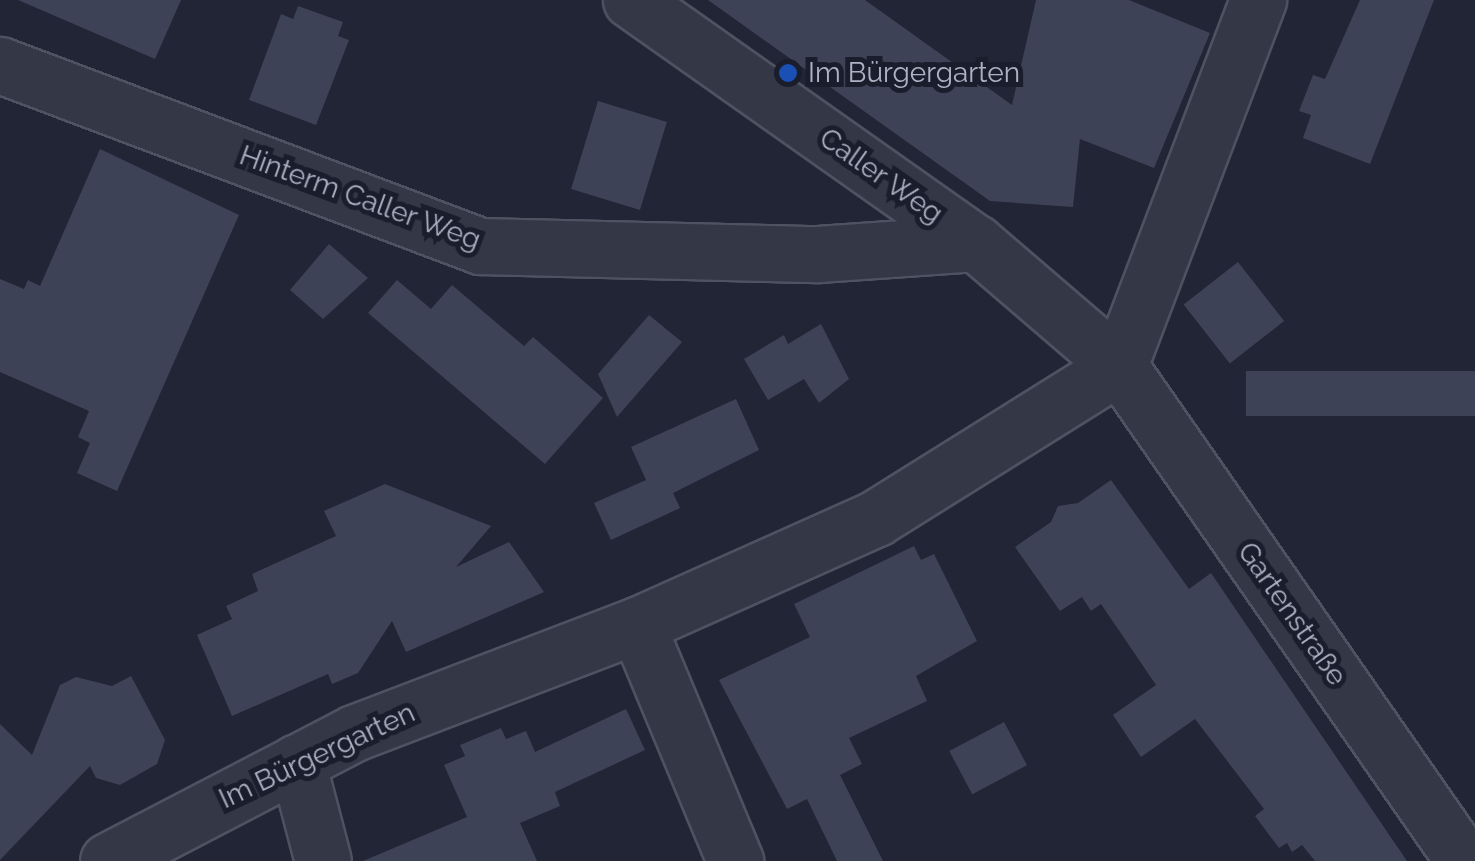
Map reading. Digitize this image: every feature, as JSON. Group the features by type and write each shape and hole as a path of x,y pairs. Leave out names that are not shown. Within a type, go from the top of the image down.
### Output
{"street":[{"name":"Caller Weg","path":"631,0 976,243 1119,366"},
{"path":"1119,366 1219,94 1258,0"},
{"name":"Hinterm Caller Weg","path":"0,65 480,246 818,254 976,243"},
{"name":"Im Bürgergarten","path":"108,861 354,732 638,625 876,518 1119,366"},
{"name":"Gartenstraße","path":"1119,366 1464,861"},
{"path":"638,625 736,861"},
{"path":"298,762 323,861"}],"building":[{"path":"18,0 181,0 155,59"},
{"path":"708,0 865,0 1012,105 1036,0 1129,0 1210,33 1154,168 1080,139 1073,207 990,201"},
{"path":"1360,0 1434,0 1370,164 1303,138 1311,115 1299,111 1313,75 1325,79"},
{"path":"298,6 343,22 338,36 349,40 316,125 249,100 281,14 293,19"},
{"path":"598,101 667,122 640,210 571,189"},
{"path":"100,149 239,215 117,491 77,473 90,443 78,437 89,411 0,372 0,279 24,289 28,280 40,286"},
{"path":"329,244 368,278 323,319 290,290"},
{"path":"1238,262 1284,321 1230,364 1184,304"},
{"path":"397,280 431,309 452,285 524,346 533,337 603,398 545,464 368,313"},
{"path":"649,315 682,342 617,417 598,374"},
{"path":"821,324 849,379 819,403 804,379 768,400 744,359 784,335 788,344"},
{"path":"1246,371 1475,371 1475,416 1246,416"},
{"path":"736,399 759,450 673,493 680,508 611,540 594,503 646,480 631,447"},
{"path":"1111,480 1189,589 1211,573 1407,861 1315,861 1302,845 1292,852 1287,843 1279,848 1255,816 1264,809 1195,719 1141,757 1113,715 1156,685 1101,604 1091,611 1082,597 1060,611 1015,547 1051,522 1058,506 1078,503"},
{"path":"385,484 491,526 456,567 509,542 544,592 406,652 392,621 358,673 332,684 328,674 232,716 197,635 232,619 226,606 258,591 252,574 336,536 324,511"},
{"path":"914,546 921,560 934,554 977,641 916,676 927,701 849,738 862,764 840,775 883,861 837,861 807,799 787,809 719,680 810,637 794,604"},
{"path":"131,676 165,740 157,764 120,785 96,778 90,766 0,860 0,724 32,755 60,685 76,677 112,686"},
{"path":"626,709 645,750 555,792 560,806 520,823 537,861 363,861 467,817 444,765 465,756 460,745 501,728 506,739 526,731 535,752"},
{"path":"1004,722 1027,765 972,794 949,751"}],"place":[{"name":"Im Bürgergarten","path":"788,73"}]}
